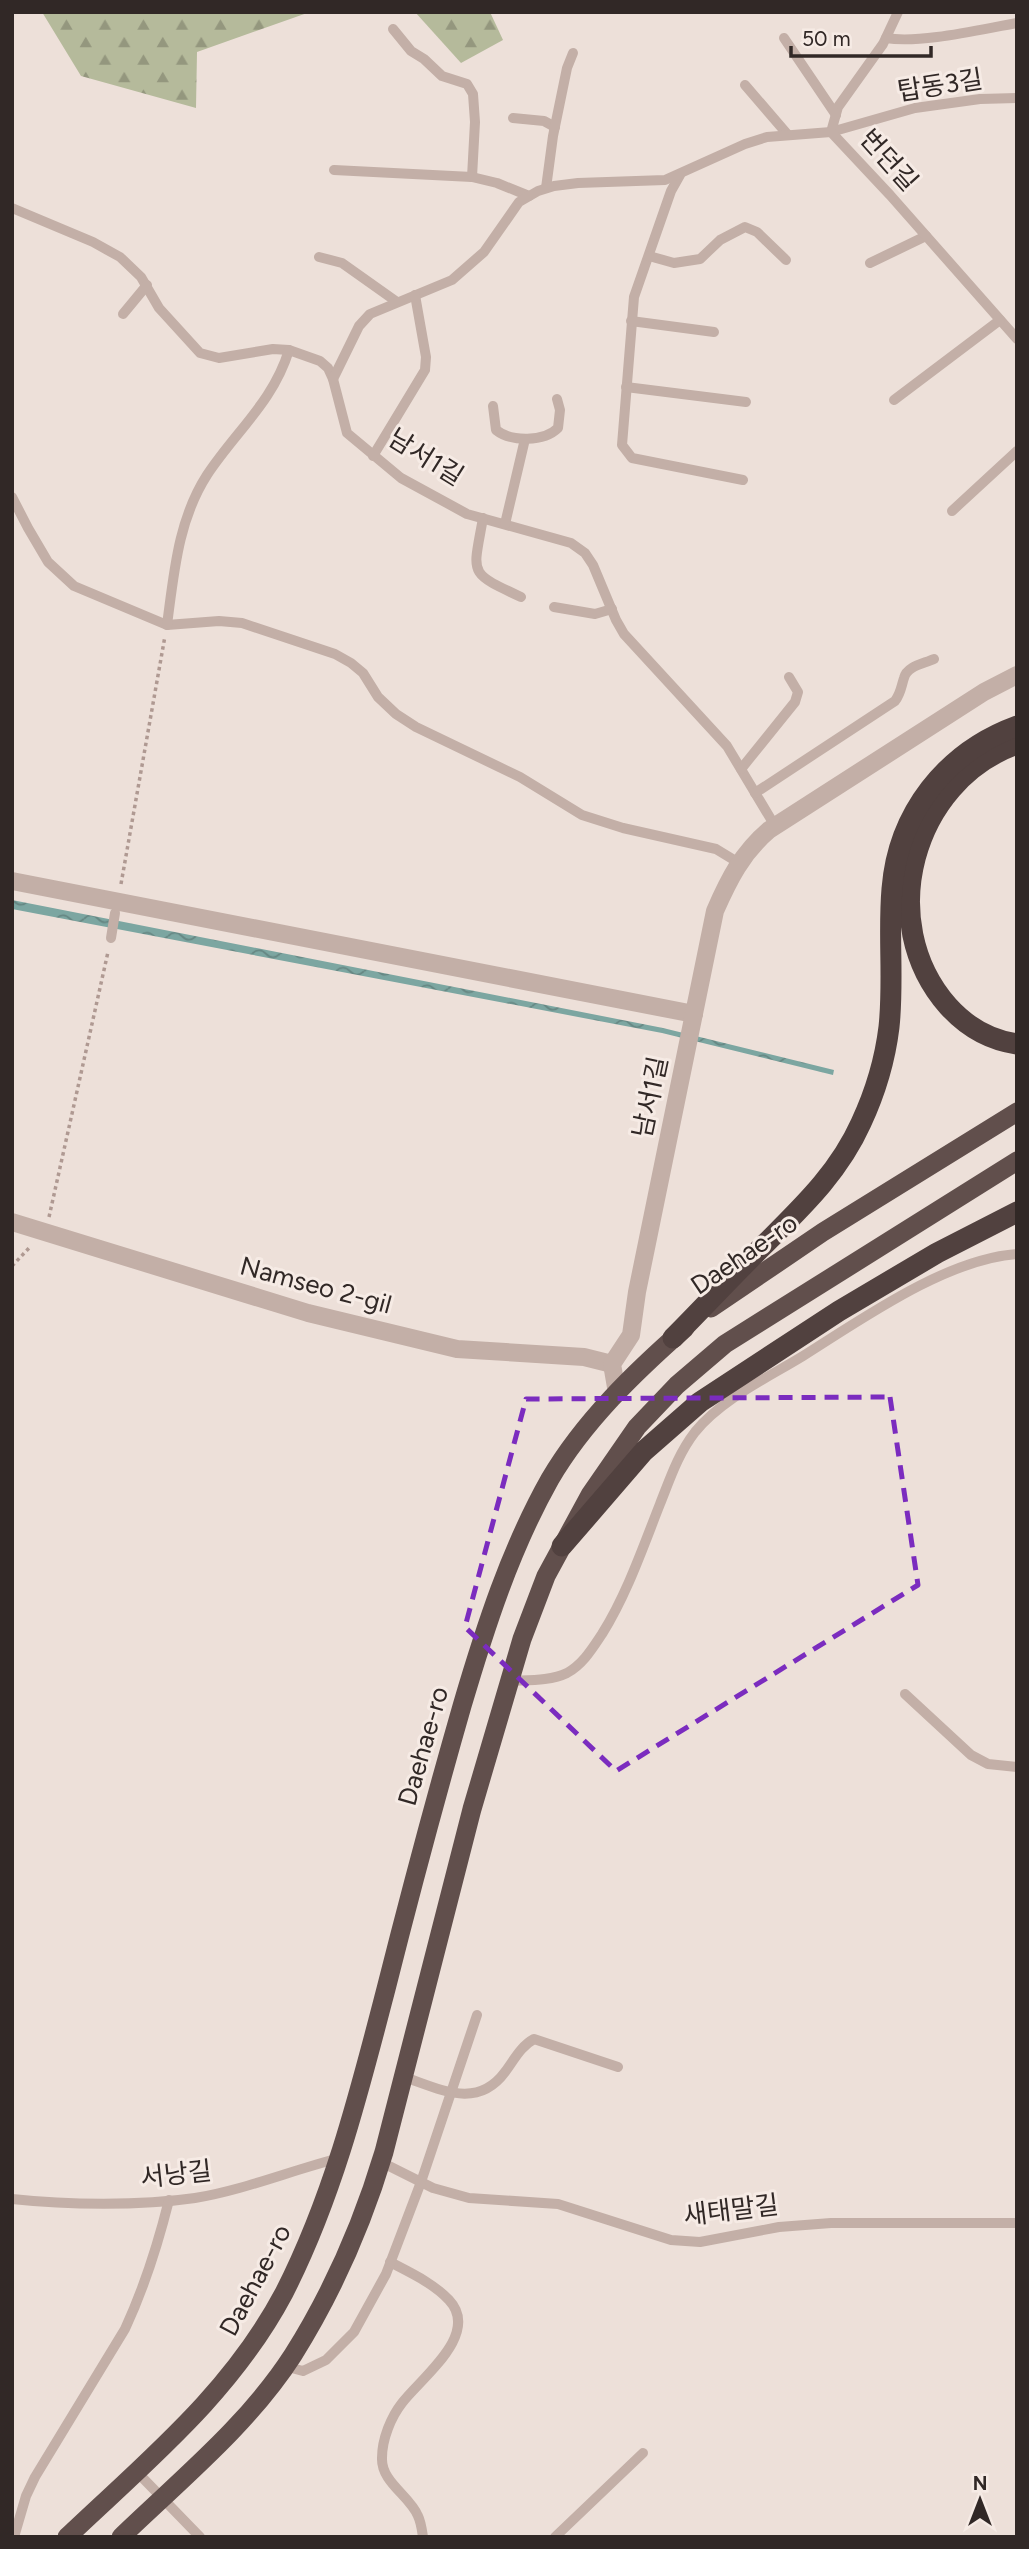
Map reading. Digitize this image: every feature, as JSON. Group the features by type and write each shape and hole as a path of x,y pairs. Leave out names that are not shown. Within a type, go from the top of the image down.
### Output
{"highway":[{"path":"673,1338 809,1200 836,1168 850,1145 871,1100 885,1052 891,1008 891,891 904,832 924,794 952,764 987,739 1017,726"},
{"path":"1017,744 992,756 958,783 929,820 915,856 909,900 916,951 929,981 942,999 972,1028 1017,1044"},
{"name":"Daehae-ro","path":"67,2537 226,2382 254,2343 284,2293 331,2186 340,2158 435,1798 479,1648 517,1544 552,1476 617,1393 642,1366 693,1320 753,1277 1017,1112"},
{"path":"121,2537 234,2428 284,2366 318,2311 366,2207 404,2077 472,1809 522,1639 546,1576 590,1495 636,1427 677,1385 715,1352 774,1311 1017,1161"},
{"path":"562,1546 644,1451 701,1402 839,1311 937,1253 1017,1212"}],"street":[{"name":"남서1길","path":"612,1364 631,1335 636,1292 715,911 728,881 755,842 775,826 984,692 1017,675"},
{"path":"12,881 116,908 282,932 693,1018"},
{"name":"Namseo 2-gil","path":"12,1222 308,1313 457,1349 584,1357 612,1364"},
{"path":"612,1364 617,1393"}],"lane":[{"path":"831,132 838,107 886,38 898,12"},
{"path":"886,38 907,39 1015,26"},
{"path":"393,29 411,51 442,76 467,84 473,94 475,122 472,177"},
{"path":"784,38 836,115"},
{"path":"546,188 555,127 567,68 573,53"},
{"path":"745,85 788,135"},
{"name":"탑동3길","path":"831,132 915,108 980,99 1017,98"},
{"path":"513,118 544,121 555,127"},
{"name":"번던길","path":"333,379 359,326 370,314 452,280 474,264 509,212 529,196 546,188 578,183 665,180 745,144 788,135 831,132 1017,339"},
{"path":"334,170 472,177 498,183 529,196"},
{"path":"680,175 671,191 634,297 622,445 632,458 743,480"},
{"path":"12,208 81,236 120,257 147,285 159,308 200,353 219,358 273,349 289,350 320,361 328,368 333,379"},
{"path":"649,256 674,263 701,259 720,240 745,227 757,232 786,260"},
{"path":"870,263 926,236"},
{"path":"319,257 342,263 397,302"},
{"path":"123,314 147,285"},
{"path":"373,456 425,370 426,357 415,295"},
{"path":"894,400 1000,320"},
{"path":"631,321 714,332"},
{"path":"167,625 175,562 189,508 219,458 274,388 289,350"},
{"name":"남서1길","path":"333,379 347,433 401,478 467,514 571,542 585,553 624,634 727,746 775,826"},
{"path":"626,387 746,402"},
{"path":"493,406 496,430 503,436 525,439 546,436 558,428 560,410 557,399"},
{"path":"505,524 525,439"},
{"path":"952,511 1017,450"},
{"path":"12,496 27,528 48,562 74,586 167,625 219,621 242,623 335,654 362,673 378,697 396,714 416,727 520,777 582,815 623,828 716,849 739,863"},
{"path":"483,518 476,558 477,571 484,580 521,597"},
{"path":"554,607 595,614 612,610"},
{"path":"755,793 895,701 901,693 908,670 934,659"},
{"path":"741,769 795,702 799,692 789,677"},
{"path":"111,937 116,908"},
{"path":"510,1681 564,1675 580,1665 592,1650 614,1615 674,1468 688,1442 707,1419 741,1393 907,1293 965,1266 998,1256 1017,1254"},
{"path":"905,1694 971,1755 988,1764 1017,1767"},
{"path":"284,2366 303,2371 326,2360 354,2332 390,2262 421,2182 477,2015"},
{"path":"404,2077 450,2092 470,2095 485,2090 501,2077 525,2044 534,2039 618,2067"},
{"name":"서낭길","path":"12,2199 43,2202 169,2200 230,2190 340,2158"},
{"name":"새태말길","path":"381,2162 433,2188 468,2199 558,2204 671,2240 700,2242 779,2227 831,2223 1017,2223"},
{"path":"13,2537 35,2477 135,2308 169,2200"},
{"path":"390,2262 426,2281 451,2301 457,2315 458,2332 450,2348 401,2404 390,2423 382,2452 381,2462 385,2473 418,2514 424,2537"},
{"path":"555,2537 643,2453"},
{"path":"136,2471 200,2537"}],"path":[{"path":"116,908 167,625"},
{"path":"12,1266 44,1232 54,1202 111,937"}],"highlighted area":[{"path":"890,1397 918,1585 616,1771 465,1627 526,1399"}],"green space":[{"path":"42,12 310,12 197,52 196,108 81,76"},
{"path":"415,12 490,12 503,40 461,63"}],"water":[{"path":"12,900 663,1028 834,1070 833,1075 662,1033 12,909"}]}
